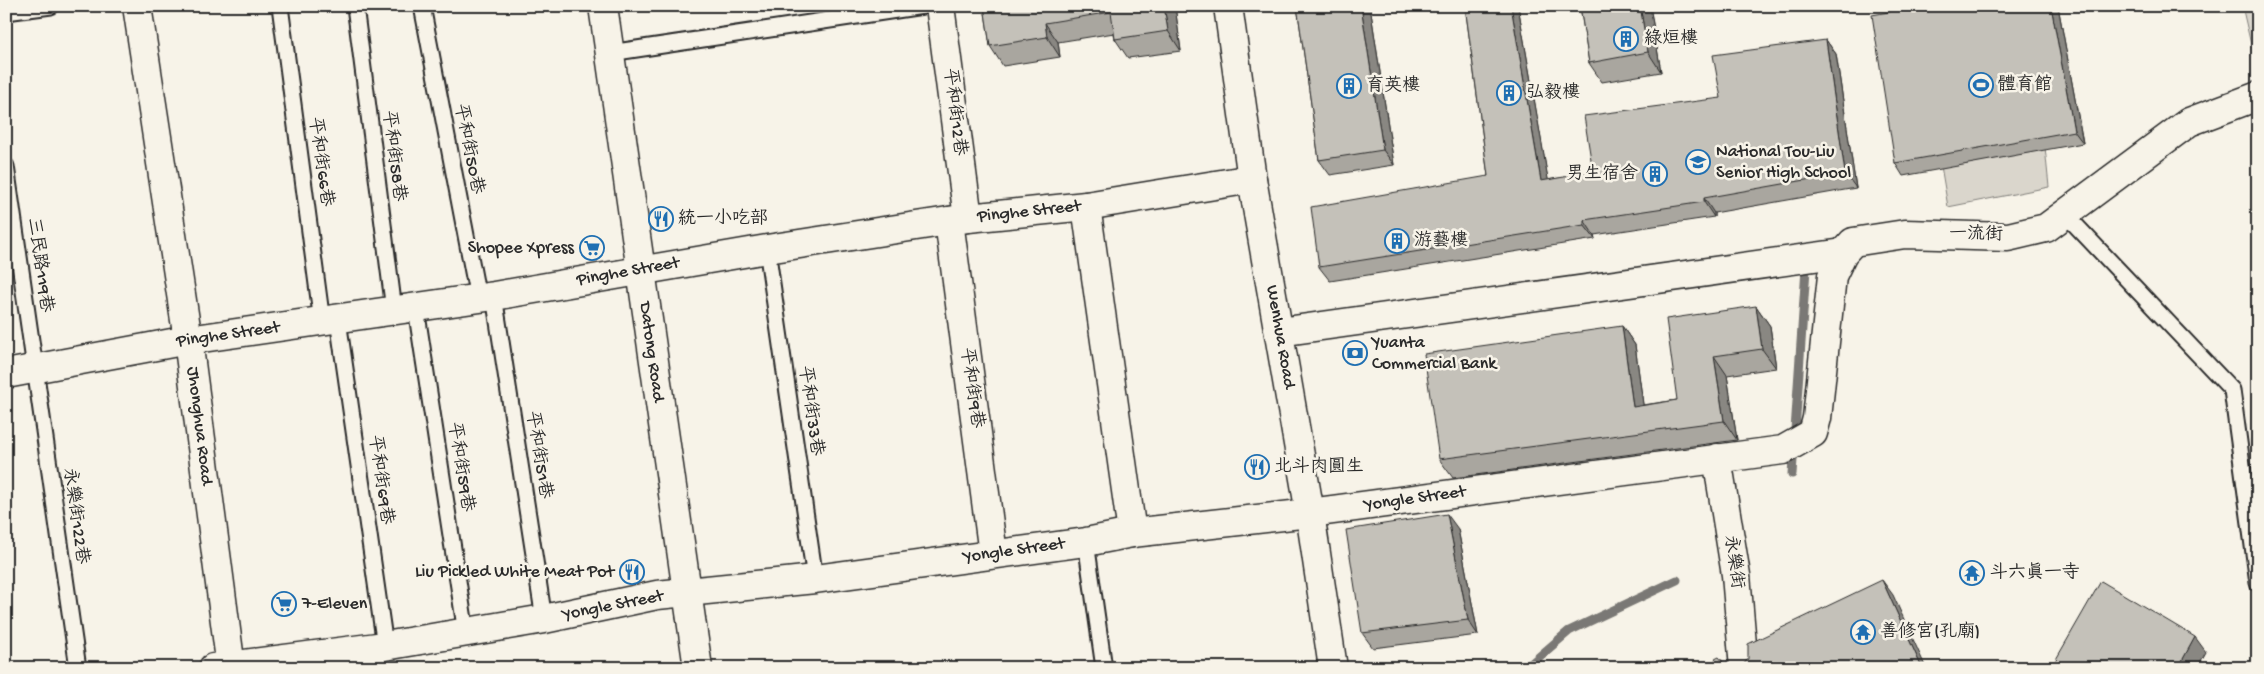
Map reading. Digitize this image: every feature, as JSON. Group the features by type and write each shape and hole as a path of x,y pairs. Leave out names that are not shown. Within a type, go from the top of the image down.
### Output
{"street":[{"name":"Jhonghua Road","path":"137,6 188,340 225,667"},
{"name":"Datong Road","path":"603,6 639,269 698,668"},
{"name":"平和街12巷","path":"940,6 958,220"},
{"name":"Wenhua Road","path":"1228,6 1252,179 1310,513 1333,668"},
{"name":"一流街","path":"1843,253 1853,242 1905,234 2008,237 2046,228 2189,122 2258,96"},
{"name":"Pinghe Street","path":"6,374 188,340 486,297 639,269 958,220 1086,206 1252,179"},
{"path":"1086,206 1132,533"},
{"name":"平和街9巷","path":"958,220 993,554"},
{"path":"1279,332 1843,253"},
{"name":"Yongle Street","path":"225,667 385,646 544,620 656,595 816,580 1086,542 1132,533 1310,513 1783,450 1813,433 1817,418 1832,276 1843,253"},
{"name":"永樂街","path":"1717,458 1736,575 1744,668"}],"lane":[{"path":"6,12 51,6"},
{"name":"平和街66巷","path":"280,6 330,321"},
{"name":"平和街58巷","path":"355,6 405,309"},
{"name":"平和街50巷","path":"422,6 486,297"},
{"path":"610,53 923,6"},
{"name":"三民路119巷","path":"6,166 34,370"},
{"path":"2066,215 2232,390 2258,583"},
{"name":"平和街33巷","path":"767,249 816,580"},
{"name":"平和街51巷","path":"486,297 544,620"},
{"name":"平和街59巷","path":"405,309 466,633"},
{"name":"平和街69巷","path":"330,321 385,646"},
{"name":"永樂街122巷","path":"34,370 78,668"},
{"path":"1086,542 1104,668"}],"shaded area":[{"path":"2242,6 2258,6 2256,66"},
{"path":"2044,137 2049,187 1948,207 1939,154"}],"building":[{"path":"984,6 1164,6 1168,31 1115,39 1111,12 1045,23 1047,37 990,46"},
{"name":"育英樓","path":"1297,6 1361,6 1383,150 1319,160"},
{"path":"1465,6 1511,6 1541,181 1593,172 1584,116 1721,98 1713,55 1826,40 1845,173 1704,198 1704,202 1584,220 1584,225 1319,267 1311,207 1488,176"},
{"path":"1580,6 1640,6 1648,52 1589,63"},
{"name":"體育館","path":"1922,6 2051,6 2074,131 1895,163 1872,15"},
{"path":"1756,306 1762,349 1714,356 1724,421 1439,459 1424,354 1622,326 1633,407 1677,400 1666,319"},
{"path":"1447,514 1468,620 1362,633 1346,530"},
{"name":"善修宮(孔廟)","path":"1882,580 1922,668 1736,668 1742,666 1748,659 1748,644"},
{"path":"2101,581 2195,637 2178,668 2051,668"},
{"path":"1719,657 1727,667 1731,668 1716,668 1715,659"}],"waterway":[{"path":"1792,474 1806,269"},
{"path":"1526,668 1569,631 1677,580"}],"place":[{"name":"綠烜樓","path":"1626,39"},
{"name":"體育館","path":"1981,85"},
{"name":"育英樓","path":"1349,86"},
{"name":"弘毅樓","path":"1509,93"},
{"name":"National Tou-Liu Senior High School","path":"1698,162"},
{"name":"男生宿舍","path":"1655,174"},
{"name":"統一小吃部","path":"661,219"},
{"name":"游藝樓","path":"1397,241"},
{"name":"Shopee Xpress","path":"592,248"},
{"name":"Yuanta Commercial Bank","path":"1355,353"},
{"name":"北斗肉圓生","path":"1257,467"},
{"name":"Liu Pickled White Meat Pot","path":"632,572"},
{"name":"斗六真一寺","path":"1972,573"},
{"name":"7-Eleven","path":"284,604"},
{"name":"善修宮(孔廟)","path":"1863,632"}]}
